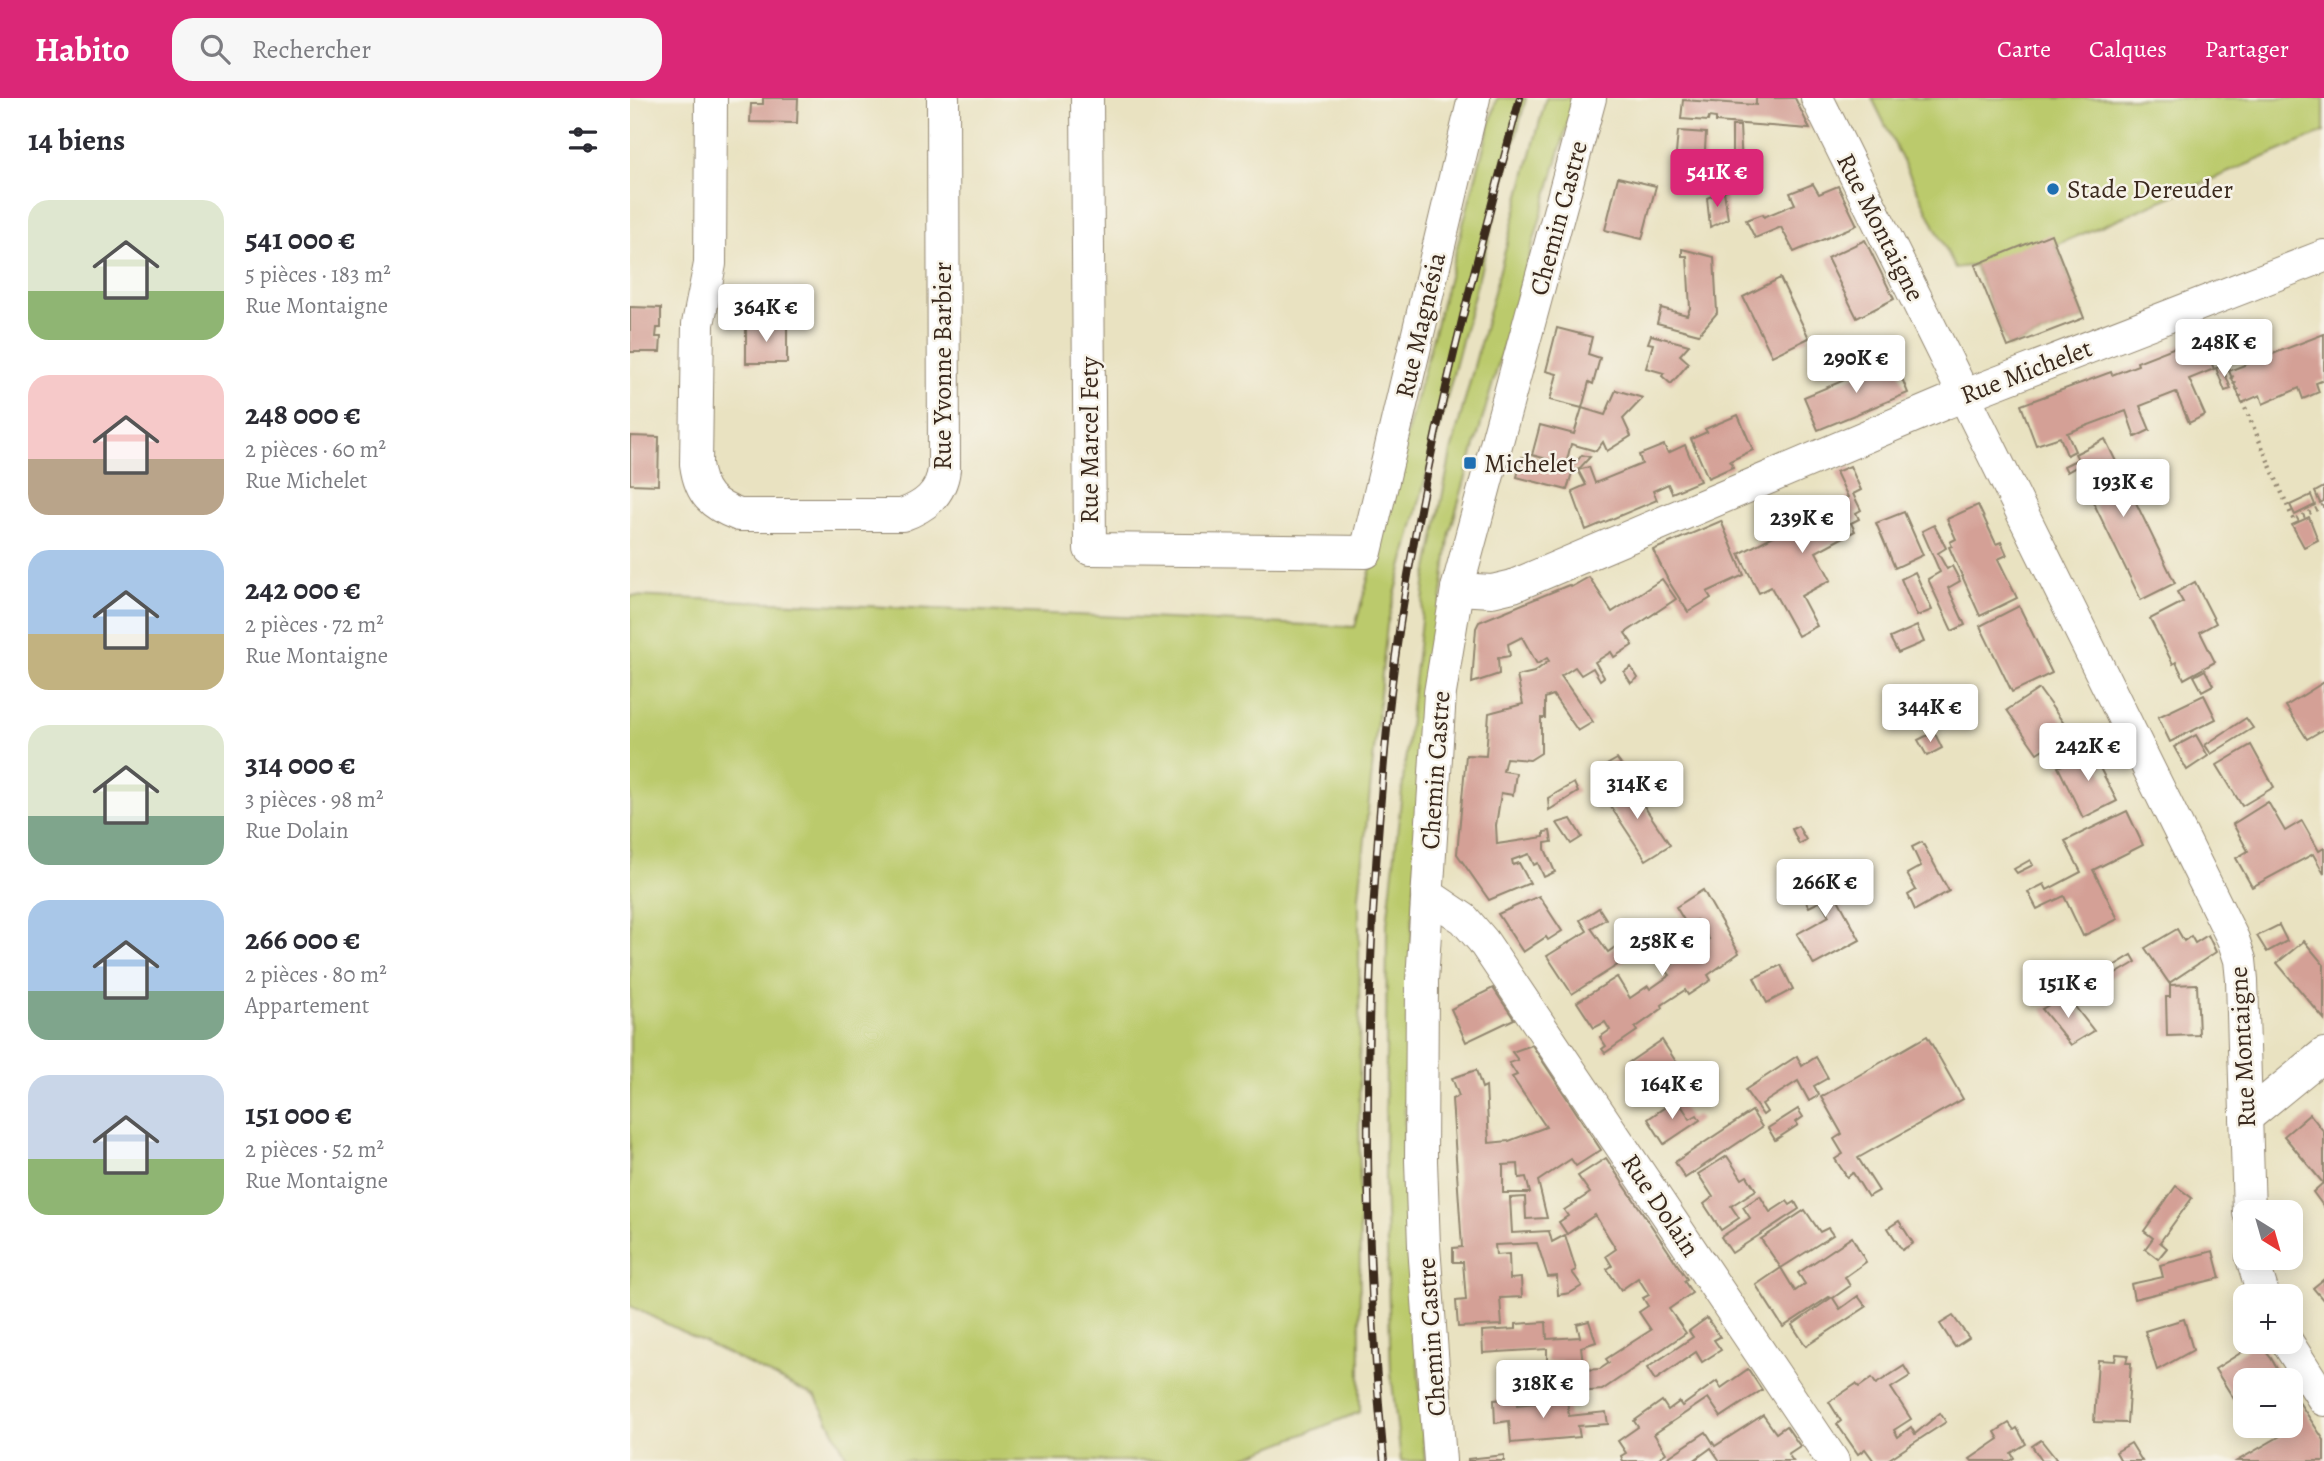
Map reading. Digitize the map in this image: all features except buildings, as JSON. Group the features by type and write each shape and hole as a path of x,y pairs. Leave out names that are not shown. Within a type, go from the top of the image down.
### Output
{"street":[{"name":"Rue Yvonne Barbier","path":"711,98 710,264 698,324 696,464 699,484 722,509 739,515 902,515 925,504 936,494 943,480 943,98"},
{"name":"Rue Marcel Fety","path":"1087,98 1090,549 1366,552"},
{"name":"Rue Magnésia","path":"1366,552 1474,98"},
{"name":"Chemin Castre","path":"1440,1461 1424,1246 1421,1161 1422,981 1440,693 1457,589 1590,98"},
{"name":"Rue Montaigne","path":"1817,98 2233,939 2240,960 2242,980 2249,1200"},
{"name":"Rue Michelet","path":"1457,589 1492,591 1523,582 1965,395 2324,256"},
{"name":"Rue Dolain","path":"1427,894 1464,919 1483,941 1833,1461"},
{"path":"2246,1118 2324,1054"},
{"path":"2295,1354 2324,1400"}],"path":[{"path":"2200,304 2294,521 2324,505"}],"green space":[{"path":"1497,98 1526,98 1387,625 1359,897 1360,1412 1235,1461 849,1461 816,1397 630,1306 630,596 1355,627"},
{"path":"1546,98 1575,98 1450,532 1426,721 1413,907 1403,1159 1425,1461 1401,1461 1391,1373 1385,1182 1387,924 1425,585 1451,452"},
{"name":"Stade Dereuder","path":"1872,98 2324,98 2324,132 2056,245 2084,318 2008,347 1975,265 1955,268"}],"railway":[{"path":"1384,1461 1370,1256 1368,1051 1373,914 1388,722 1395,659 1418,517 1465,307 1520,98"}],"place":[{"name":"Stade Dereuder","path":"2053,189"},
{"name":"Michelet","path":"1470,463"}]}
